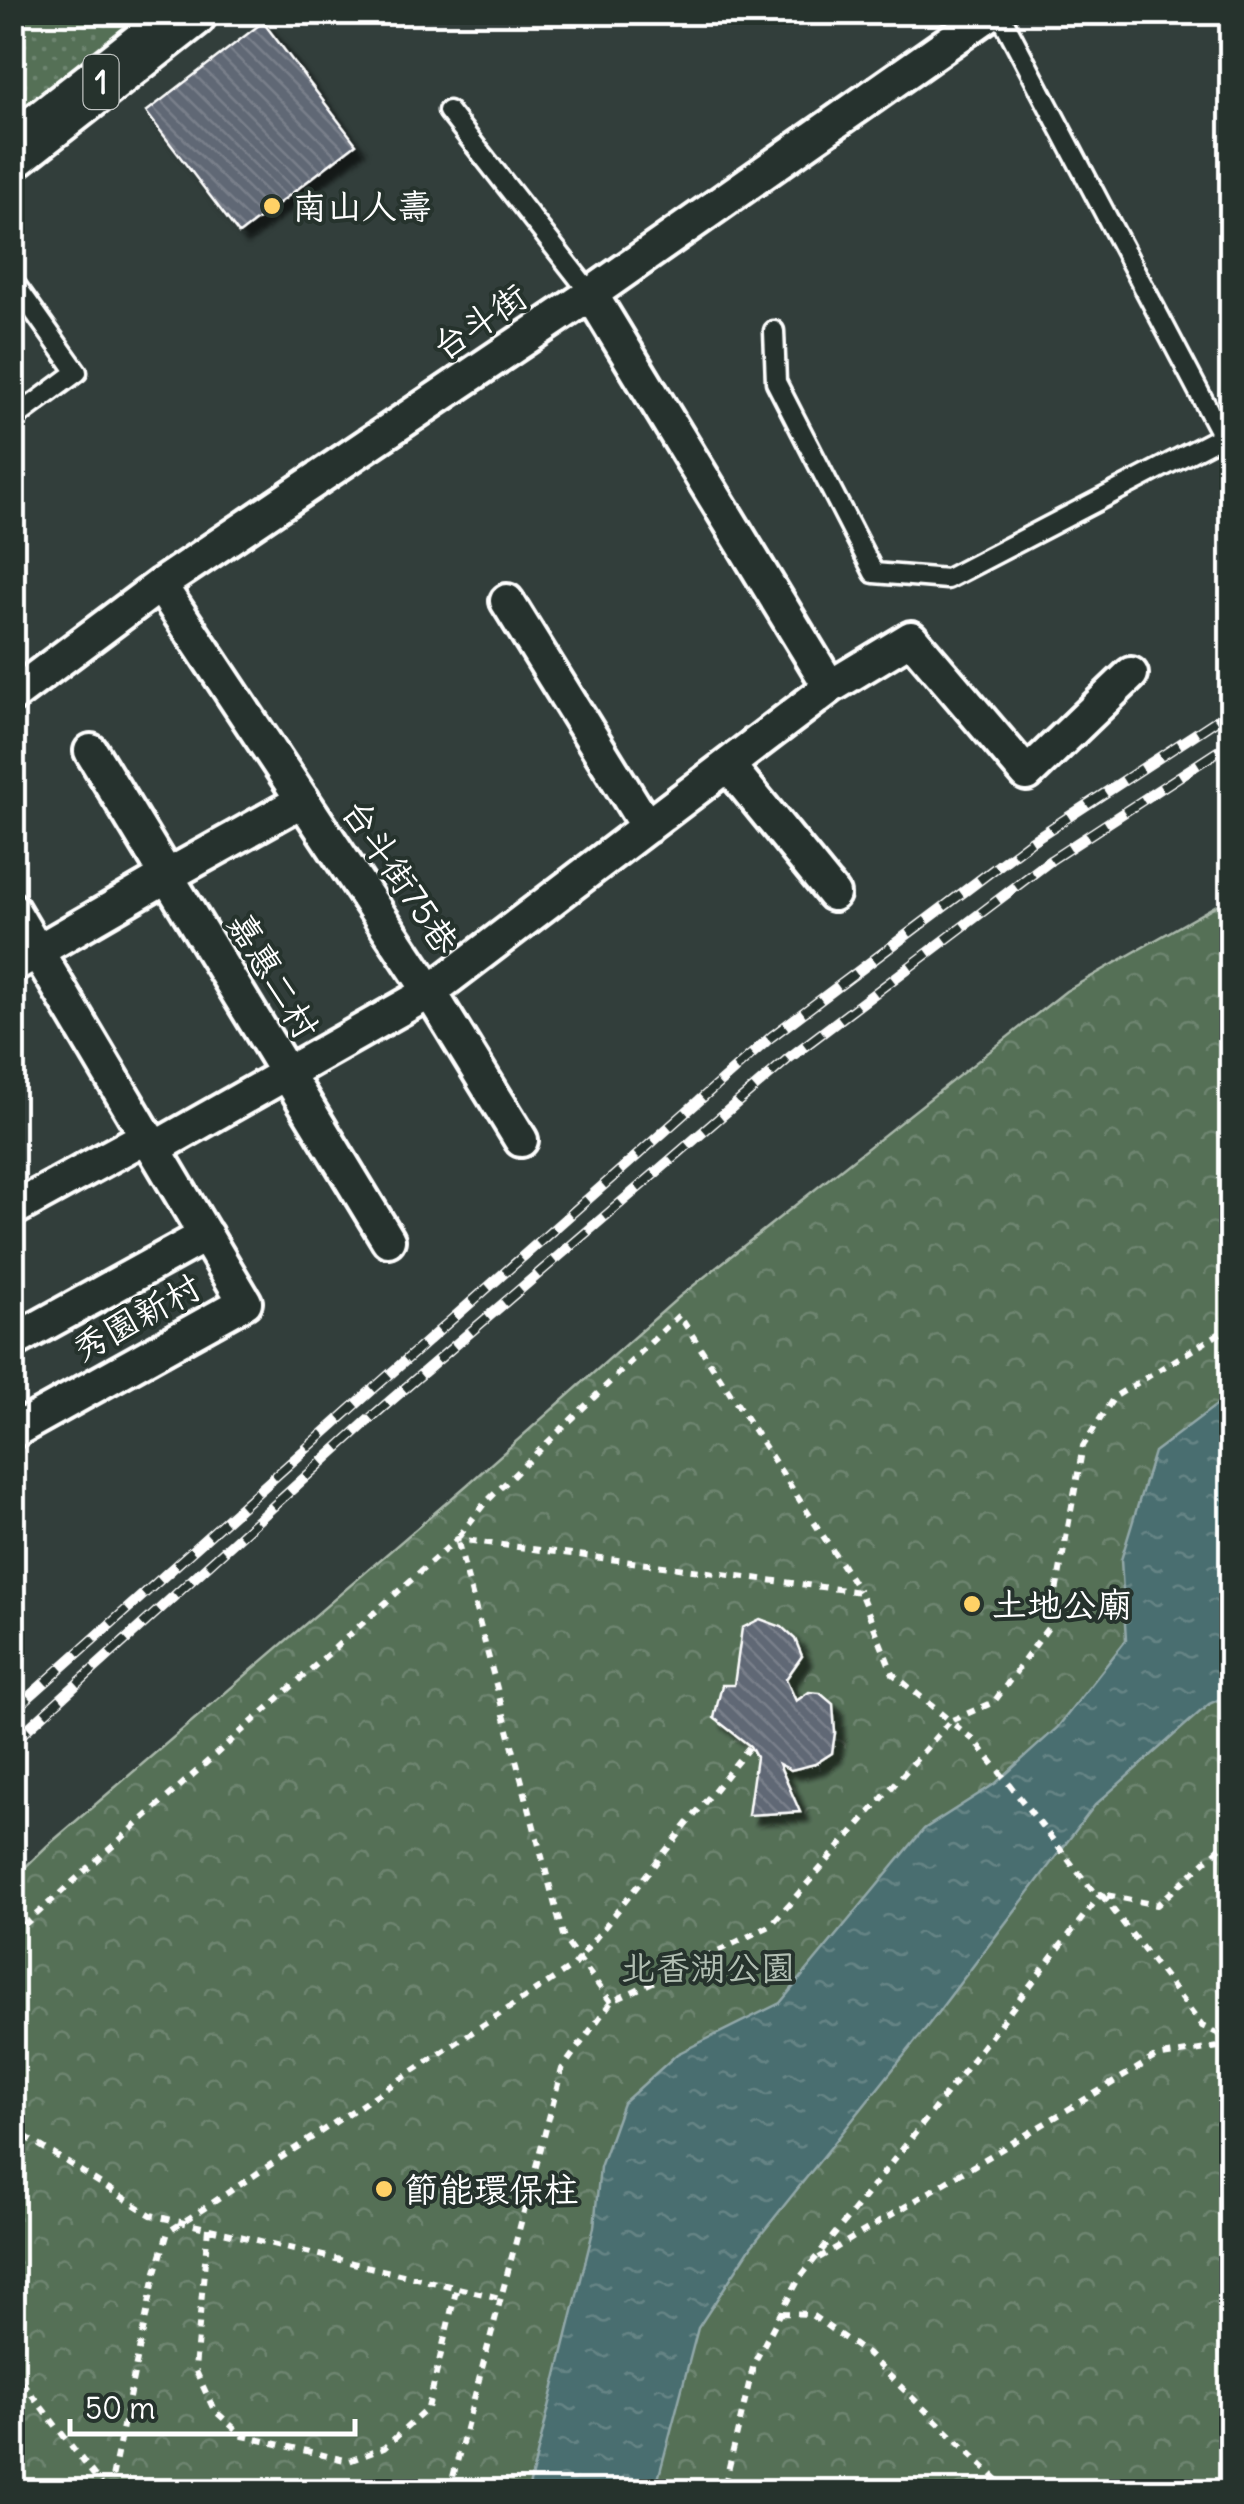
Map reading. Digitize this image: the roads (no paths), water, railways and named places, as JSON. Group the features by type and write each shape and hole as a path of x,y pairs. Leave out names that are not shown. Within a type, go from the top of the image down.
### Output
{"main road":[{"name":"1","path":"12,152 190,12"}],"street":[{"name":"台斗街","path":"12,696 160,585 591,294 996,12"},
{"path":"591,294 830,687"},
{"name":"台斗街75巷","path":"160,585 430,992 830,687 911,638 1028,774 1131,674"},
{"path":"508,601 646,827"},
{"name":"嘉惠二村","path":"91,750 388,1240"},
{"path":"728,765 832,894"},
{"path":"25,959 303,800"},
{"path":"12,909 25,959 151,1142 206,1235 12,1342"},
{"path":"12,1210 286,1072 430,992 521,1140"},
{"name":"秀園新村","path":"12,1432 245,1302 206,1235"}],"lane":[{"path":"774,331 776,382 874,573 947,579 1227,433 996,12"},
{"path":"448,111 591,294"},
{"path":"12,280 77,372 12,420"}],"water":[{"path":"1231,1398 1231,1694 1209,1704 1095,1805 926,2028 751,2247 698,2328 655,2491 528,2491 594,2227 600,2167 623,2103 677,2054 780,2003 924,1829 996,1783 1057,1728 1126,1640 1121,1560 1154,1452"}],"railway":[{"path":"12,1712 771,1037 1030,842 1232,710"},
{"path":"12,1743 374,1415 789,1058 1051,860 1232,742"}],"place":[{"name":"南山人壽","path":"272,206"},
{"name":"土地公廟","path":"972,1604"},
{"name":"節能環保柱","path":"384,2189"}],"park label":[{"name":"北香湖公園","path":"708,1967"}]}
